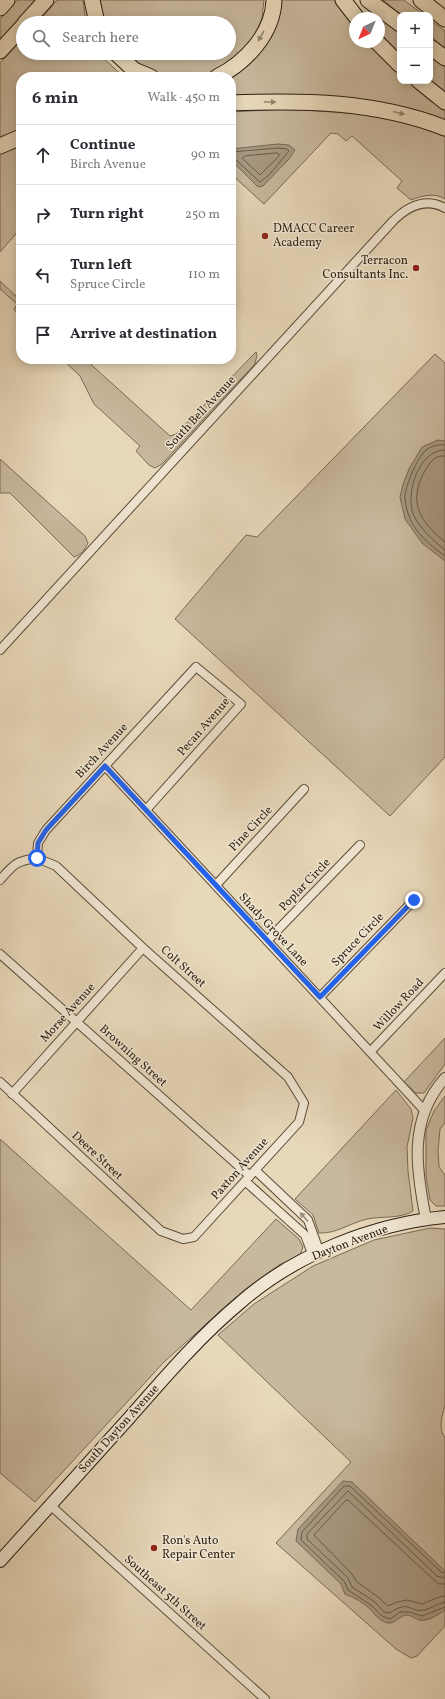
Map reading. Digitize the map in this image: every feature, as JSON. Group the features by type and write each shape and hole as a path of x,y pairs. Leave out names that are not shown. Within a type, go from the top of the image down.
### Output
{"highway":[{"path":"0,8 7,0"},
{"path":"31,16 46,0"},
{"path":"92,0 95,16"},
{"path":"228,72 251,53 268,25 274,0"},
{"path":"343,0 352,12"},
{"path":"368,0 397,22"},
{"path":"421,0 445,19"},
{"path":"0,51 16,34"},
{"path":"383,48 397,62"},
{"path":"431,48 445,58"},
{"path":"123,60 134,70 139,72"},
{"path":"423,84 445,102"},
{"path":"236,103 325,102 358,105 386,110 424,120 445,128"},
{"path":"0,146 16,139"}],"main road":[{"name":"Dayton Avenue","path":"242,1300 263,1285 316,1254 366,1234 394,1226 426,1219 445,1218"},
{"name":"South Dayton Avenue","path":"0,1561 175,1367 217,1322 242,1300"}],"street":[{"name":"South Bell Avenue","path":"1,648 393,221 403,212 415,205 427,203 438,204 445,208"},
{"name":"Birch Avenue","path":"37,858 38,843 46,830 196,667"},
{"name":"Pecan Avenue","path":"146,810 241,704 196,667"},
{"name":"Shady Grove Lane","path":"105,766 424,1110"},
{"name":"Pine Circle","path":"216,885 304,789"},
{"name":"Poplar Circle","path":"267,941 360,845"},
{"path":"0,880 13,864 37,858"},
{"name":"Colt Street","path":"37,858 56,866 143,948 288,1077 304,1103"},
{"name":"Spruce Circle","path":"320,997 414,900"},
{"name":"Morse Avenue","path":"12,1094 143,948"},
{"name":"Browning Street","path":"0,954 250,1176 308,1220 316,1254"},
{"name":"Willow Road","path":"370,1052 445,973"},
{"path":"426,1219 418,1170 418,1136 424,1110 445,1078"},
{"name":"Deere Street","path":"0,1082 161,1231 183,1239"},
{"name":"Paxton Avenue","path":"183,1239 194,1237 299,1122 304,1103"},
{"name":"Browning Street","path":"250,1176 305,1235 316,1254"},
{"name":"Southeast 5th Street","path":"50,1505 264,1699"}],"shaded area":[{"path":"17,0 38,0 24,16 16,16 16,24 0,42 0,19"},
{"path":"57,0 83,0 85,16 43,16"},
{"path":"95,0 264,0 262,18 254,38 245,52 236,59 236,16 98,16"},
{"path":"277,0 336,0 349,18 349,48 374,48 397,71 397,84 410,84 429,100 445,110 445,120 415,111 236,100 236,74 254,58"},
{"path":"383,0 404,0 420,12 398,12"},
{"path":"433,22 445,31 445,48 433,38"},
{"path":"385,23 397,32 397,51 385,38"},
{"path":"16,46 16,60 105,60 118,72 16,72 16,134 0,141 0,63"},
{"path":"433,58 445,67 445,91 433,82"},
{"path":"126,60 235,60 219,72 144,72"},
{"path":"287,109 378,115 424,128 445,136 445,199 432,195 411,200 397,188 402,181 352,136 346,141 338,134 331,133 264,204 236,179 236,112"},
{"path":"16,148 16,234 0,252 0,154"},
{"path":"0,281 16,296 16,303 0,289"},
{"path":"256,352 257,355 255,364 162,464 155,468 149,465 136,451 140,446 94,404 80,376 67,364 91,364 170,436 176,434"},
{"path":"435,354 445,363 445,757 390,816 175,619 246,535 257,537"},
{"path":"0,459 85,536 88,543 81,553 74,557 10,493 0,493"},
{"path":"445,1038 445,1064 424,1093 416,1093 404,1082"},
{"path":"396,1090 411,1109 413,1118 407,1147 408,1171 413,1211 403,1215 367,1219 331,1232 319,1233 313,1215 295,1199"},
{"path":"445,1096 445,1123 440,1129 438,1151 439,1167 445,1175 445,1206 436,1206 430,1200 426,1176 426,1130 434,1111"},
{"path":"0,1139 191,1310 276,1219 299,1239 303,1247 300,1255 279,1265 243,1291 164,1362 35,1502 0,1473"},
{"path":"430,1228 445,1229 445,1405 441,1426 445,1438 445,1626 417,1656 411,1658 396,1649 276,1543 351,1462 218,1335 254,1304 313,1266 374,1240"}],"water":[{"path":"278,144 289,145 295,150 289,159 263,186 258,187 236,165 236,148"},
{"path":"438,440 445,441 445,561 422,543 405,519 400,497 409,469 422,447"},
{"path":"343,1481 352,1482 445,1571 445,1610 436,1616 425,1620 419,1620 405,1615 391,1623 385,1622 364,1604 345,1594 341,1584 296,1541 298,1529"}],"place":[{"name":"DMACC Career Academy","path":"265,236"},
{"name":"Terracon Consultants Inc.","path":"416,268"},
{"name":"Ron's Auto Repair Center","path":"154,1548"}],"route":[{"path":"37,858 38,843 46,830 105,766 320,997 414,900"}]}
